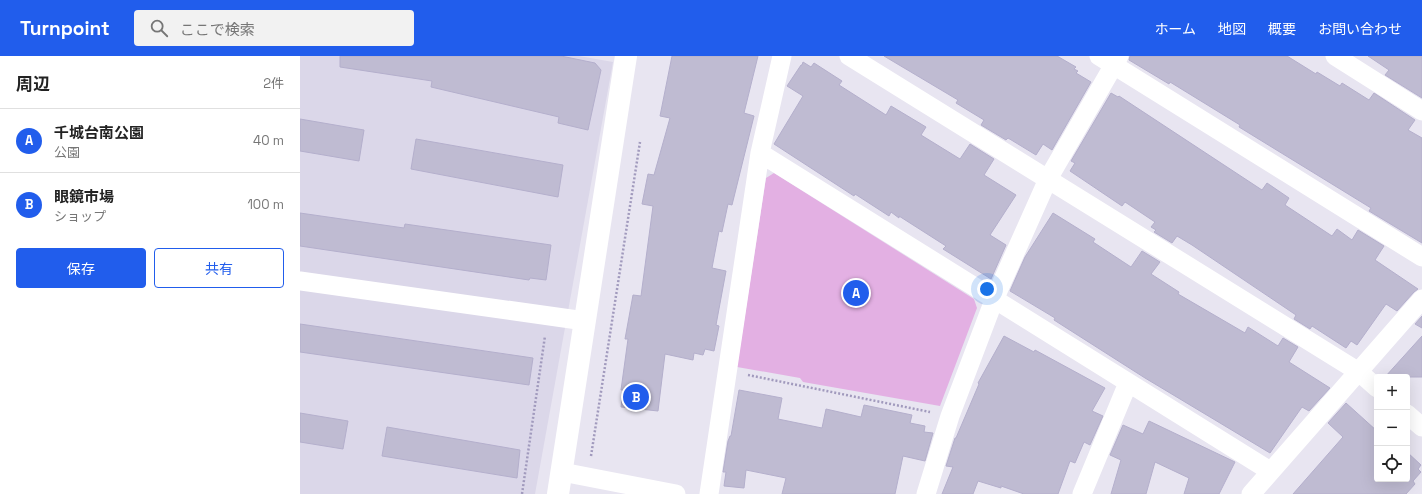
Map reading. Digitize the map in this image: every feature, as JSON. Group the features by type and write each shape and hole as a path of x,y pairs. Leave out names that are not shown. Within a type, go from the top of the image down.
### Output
{"street":[{"path":"558,494 626,56"},
{"path":"709,494 760,153 782,56"},
{"path":"849,56 1359,372 1374,385"},
{"path":"1335,56 1422,111"},
{"path":"926,494 950,416 994,300 1048,179 1110,59 1422,257"},
{"path":"760,153 1270,471"},
{"path":"300,281 585,321"},
{"path":"1251,494 1422,299"},
{"path":"1082,494 1128,383"},
{"path":"1410,417 1422,427"},
{"path":"562,472 676,494"}],"path":[{"path":"588,477 640,142"},
{"path":"522,494 548,316"},
{"path":"727,372 950,416"}],"shaded area":[{"path":"300,56 579,56 613,62 535,494 300,494"},
{"path":"774,173 974,299 977,308 940,406 803,382 800,378 737,367 766,178"}],"building":[{"path":"340,56 561,56 595,63 601,70 588,130 558,123 559,117 431,87 432,81 340,67"},
{"path":"672,56 758,56 744,113 754,116 732,205 728,204 722,232 719,231 712,268 726,271 716,325 719,326 714,351 705,349 703,355 694,353 693,360 665,354 658,411 621,407 623,390 621,390 628,339 625,339 633,295 641,296 653,206 642,204 648,174 654,175 670,118 660,116"},
{"path":"884,56 1057,56 1076,67 1074,69 1078,71 1076,73 1091,82 1052,150 1043,144 1036,155 1008,138 1006,140 981,125 984,120 956,103 958,100"},
{"path":"1130,56 1287,56 1316,74 1317,72 1340,86 1342,83 1369,100 1374,93 1415,120 1408,130 1422,138 1422,243 1369,211 1371,208 1239,127 1240,125 1170,82 1169,84 1129,60"},
{"path":"1368,56 1422,56 1422,98 1385,75 1389,70"},
{"path":"803,62 811,67 814,63 842,81 839,85 886,115 891,106 926,127 921,135 960,159 970,144 994,159 984,175 1016,195 990,235 1006,245 991,279 943,249 946,246 899,216 899,218 891,212 889,216 855,194 854,196 774,144 803,96 787,86"},
{"path":"1111,93 1118,97 1119,96 1262,190 1267,183 1289,198 1285,205 1332,236 1337,229 1352,240 1358,230 1384,246 1375,260 1418,289 1397,311 1386,304 1357,345 1351,341 1346,348 1312,326 1310,329 1294,319 1296,315 1192,245 1177,236 1172,243 1154,232 1156,230 1151,227 1155,222 1125,202 1122,206 1070,171 1075,163 1071,161"},
{"path":"300,119 364,130 359,161 300,151"},
{"path":"416,139 563,165 558,197 411,169"},
{"path":"300,213 404,228 405,224 551,245 546,280 530,278 529,280 300,246"},
{"path":"1053,213 1095,239 1093,242 1131,267 1142,251 1160,262 1151,274 1179,292 1178,294 1245,333 1248,327 1278,346 1283,338 1298,347 1289,362 1330,388 1309,411 1302,407 1270,453 1145,378 1054,320 1055,318 1010,291 1025,257"},
{"path":"1422,316 1422,328 1415,324"},
{"path":"300,324 533,358 529,385 300,352"},
{"path":"1004,336 1034,352 1035,350 1105,388 1092,411 1103,416 1090,445 1084,442 1075,463 1070,461 1058,494 1024,494 1001,486 1001,488 978,481 973,494 942,494 953,467 946,466 955,438 979,384 978,383"},
{"path":"1422,336 1422,377 1410,377 1410,374 1388,374"},
{"path":"739,390 782,398 778,419 822,428 826,409 861,417 864,405 912,415 910,423 925,426 924,432 933,433 925,461 903,456 895,494 782,494 786,478 746,470 744,488 724,486 726,472 723,472"},
{"path":"1346,403 1374,428 1374,482 1410,482 1410,455 1421,465 1418,469 1421,472 1413,481 1415,484 1406,494 1293,494 1343,437 1328,423"},
{"path":"300,413 348,421 343,449 300,442"},
{"path":"1149,421 1235,462 1219,494 1184,494 1189,478 1155,462 1146,494 1111,494 1121,460 1110,455 1123,425 1143,434"},
{"path":"387,427 520,450 517,478 382,456"}],"place":[{"name":"千城台南公園","path":"856,293"},
{"name":"眼鏡市場","path":"636,397"}]}
